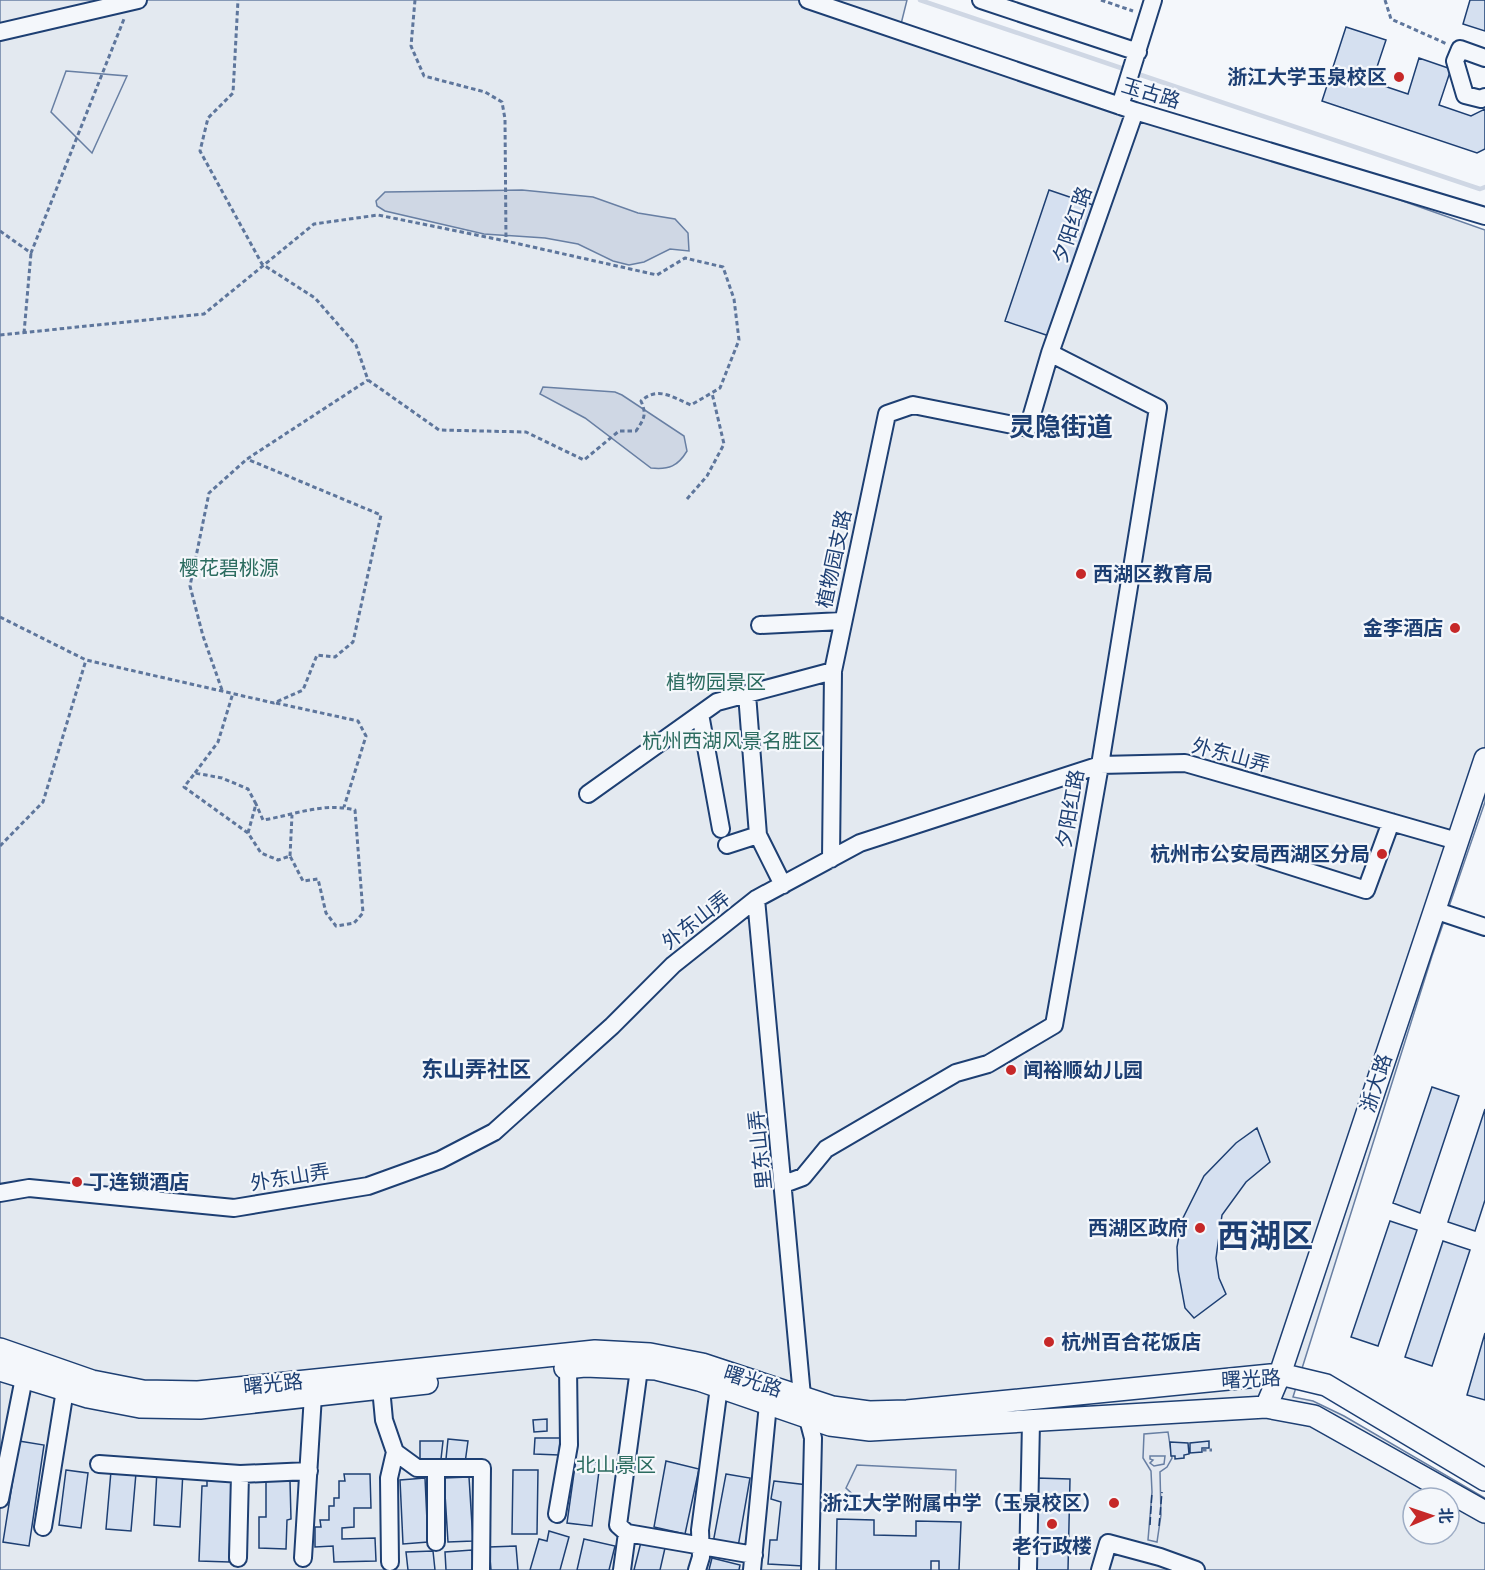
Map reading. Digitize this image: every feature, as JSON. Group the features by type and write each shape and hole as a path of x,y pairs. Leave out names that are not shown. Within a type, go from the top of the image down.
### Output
{"main road":[{"name":"浙大路","path":"1266,1407 1280,1374 1485,759"},
{"name":"曙光路","path":"0,1349 92,1381 143,1391 198,1392 595,1351 650,1354 702,1364 804,1407 830,1425 870,1430 1266,1407 1314,1416 1485,1512"},
{"name":"曙光路","path":"0,1370 65,1390 140,1407 200,1408 568,1367 656,1369 768,1404 832,1407 869,1412 907,1411 1280,1374 1326,1385 1485,1480"}],"street":[{"path":"981,0 1140,47"},
{"name":"夕阳红路","path":"1028,428 1127,109 1153,0"},
{"path":"0,32 134,1"},
{"name":"玉古路","path":"818,2 1127,109 1485,216"},
{"path":"1485,58 1460,49 1455,61 1465,94 1481,99 1485,97"},
{"name":"夕阳红路","path":"784,1184 803,1178 826,1149 846,1137 956,1073 988,1064 1054,1024 1100,765 1158,408 1050,353"},
{"name":"植物园支路","path":"831,859 833,670 888,414 913,405 1028,428"},
{"path":"760,625 842,621"},
{"path":"588,794 717,702 833,670"},
{"path":"747,694 758,836 783,885"},
{"path":"700,714 724,837 758,836"},
{"name":"外东山弄","path":"0,1193 29,1188 234,1208 368,1186 440,1160 494,1132 612,1026 673,965 756,899 860,843 1100,765 1185,763 1457,841"},
{"path":"1262,856 1365,891 1391,822"},
{"name":"里东山弄","path":"756,899 804,1407 813,1438 810,1570"},
{"path":"1434,910 1485,927"},
{"path":"557,1514 569,1445 568,1367"},
{"path":"639,1369 618,1525 627,1533 700,1546 753,1562 768,1404"},
{"path":"0,1498 24,1378"},
{"path":"697,1570 719,1387"},
{"path":"381,1388 384,1420 395,1452 389,1478 390,1562"},
{"path":"44,1527 65,1390"},
{"path":"303,1558 313,1395"},
{"path":"1028,1570 1031,1422"},
{"path":"395,1452 417,1468 482,1468 481,1570"},
{"path":"99,1464 240,1474 309,1471"},
{"path":"436,1468 436,1542"},
{"path":"238,1558 240,1474"},
{"path":"622,1570 627,1533"},
{"path":"1100,1570 1108,1543 1160,1557 1196,1570"}],"path":[{"path":"0,335 204,314 262,264 314,224 378,215 506,239 657,275 685,258 723,267 734,299 739,340 720,388 691,405 658,392 650,393 641,400 645,410 645,420 636,431 619,431 584,460 526,432 439,430 368,380 356,345 315,298 262,264 200,151 208,118 233,93 238,0"},
{"path":"415,0 411,46 424,76 485,92 502,102 505,119 506,239"},
{"path":"1101,0 1149,17"},
{"path":"1116,5 1117,0"},
{"path":"1385,0 1391,19 1460,49"},
{"path":"24,333 31,253 134,1"},
{"path":"0,231 31,253"},
{"path":"222,690 203,636 190,586 209,493 247,459 368,380"},
{"path":"687,499 707,476 724,444 712,393"},
{"path":"247,459 381,515 353,642 335,657 317,655 303,690 274,703"},
{"path":"0,617 86,660 358,721 366,736 344,807"},
{"path":"0,846 43,801 86,660"},
{"path":"233,693 218,742 184,787 248,833 261,854 278,860 290,856"},
{"path":"195,773 222,778 248,789 263,820 292,815 306,809 344,807 355,810 363,913 354,923 336,926 326,913 318,879 303,881 290,856 292,815"},
{"path":"248,833 256,804"},
{"path":"1202,1450 1212,1450"}],"green space":[{"name":"植物园景区","path":"0,0 907,0 901,24 1485,230 1485,802 1432,956 1293,1397 1313,1401 1344,1416 1485,1498 1485,1570 0,1570"}],"shaded area":[{"path":"66,71 127,76 92,153 51,112"},
{"path":"522,190 593,197 638,213 675,219 688,233 689,251 670,249 644,262 629,265 613,261 578,244 545,238 484,234 385,211 377,206 376,201 385,192"},
{"path":"543,387 615,392 622,395 684,436 687,451 672,466 651,468 585,418 540,394"},
{"path":"1168,1432 1172,1458 1167,1467 1160,1472 1161,1515 1157,1542 1148,1540 1152,1492 1151,1471 1143,1458 1144,1434","holes":["1150,1456 1165,1456 1164,1464 1154,1466 1150,1463 1153,1460"]},
{"path":"857,1465 956,1470 955,1508 860,1501 846,1488"}],"building":[{"path":"1470,0 1485,0 1485,31 1463,24"},
{"path":"1346,27 1386,40 1372,82 1408,94 1419,58 1451,69 1439,105 1471,116 1485,109 1485,149 1477,153 1322,101"},
{"path":"1049,190 1096,206 1052,337 1005,321"},
{"path":"1432,1087 1459,1096 1420,1213 1393,1203"},
{"path":"1485,1109 1485,1200 1475,1231 1448,1222"},
{"name":"西湖区政府","path":"1257,1128 1270,1162 1246,1182 1222,1215 1216,1258 1219,1278 1226,1294 1194,1318 1185,1308 1178,1270 1177,1247 1182,1220 1204,1176 1236,1143"},
{"path":"1390,1221 1417,1230 1378,1346 1351,1337"},
{"path":"1443,1241 1470,1250 1432,1366 1405,1357"},
{"path":"1485,1333 1485,1400 1467,1395"},
{"path":"547,1419 547,1431 534,1432 533,1420"},
{"path":"535,1438 560,1438 559,1455 534,1454"},
{"path":"448,1439 468,1441 465,1463 446,1459"},
{"path":"19,1441 44,1445 29,1546 3,1542"},
{"path":"420,1441 443,1441 441,1459 420,1459"},
{"path":"1209,1441 1209,1448 1202,1448 1202,1452 1190,1453 1190,1443"},
{"path":"1170,1442 1188,1443 1189,1454 1184,1455 1184,1458 1175,1459 1175,1456 1171,1456"},
{"path":"576,1459 600,1463 592,1526 567,1523"},
{"path":"666,1461 699,1469 685,1534 654,1527"},
{"path":"66,1470 88,1473 81,1528 59,1525"},
{"path":"157,1470 183,1471 180,1527 154,1525"},
{"path":"513,1470 538,1470 537,1534 512,1534"},
{"path":"111,1471 136,1473 131,1531 106,1529"},
{"path":"344,1474 370,1474 371,1508 354,1508 354,1527 342,1528 342,1539 375,1538 376,1561 334,1562 333,1546 315,1547 315,1527 321,1527 320,1520 329,1520 329,1506 334,1506 334,1498 339,1498 339,1481 345,1481"},
{"path":"726,1474 750,1478 738,1547 713,1543"},
{"path":"469,1477 473,1541 448,1542 444,1478"},
{"path":"425,1478 428,1542 403,1544 400,1480"},
{"name":"老行政楼","path":"1036,1478 1070,1479 1068,1570 1033,1570"},
{"path":"207,1480 232,1481 229,1562 199,1561 202,1486 207,1486"},
{"path":"266,1480 290,1481 291,1519 287,1520 286,1549 259,1548 259,1517 266,1517"},
{"path":"774,1481 808,1485 803,1566 768,1564 770,1540 777,1540 781,1502 771,1499"},
{"path":"837,1519 874,1520 874,1535 916,1536 916,1521 961,1522 959,1570 939,1570 939,1561 931,1561 931,1570 836,1570"},
{"path":"549,1531 569,1537 560,1570 530,1570 539,1539 547,1541"},
{"path":"584,1539 615,1546 609,1570 577,1570"},
{"path":"641,1542 665,1548 660,1570 634,1570"},
{"path":"516,1546 518,1570 491,1570 489,1547"},
{"path":"472,1550 473,1570 446,1570 445,1552"},
{"path":"433,1551 435,1570 408,1570 406,1552"},
{"path":"712,1558 740,1565 739,1570 709,1570"}],"waterway":[{"path":"920,0 1127,70"},
{"path":"1135,73 1480,189 1485,187"}],"fence":[{"path":"1150,1525 1152,1492"},
{"path":"1159,1526 1162,1492"}],"place":[{"name":"浙江大学玉泉校区","path":"1399,77"},
{"name":"西湖区教育局","path":"1081,574"},
{"name":"金李酒店","path":"1455,628"},
{"name":"杭州市公安局西湖区分局","path":"1382,854"},
{"name":"闻裕顺幼儿园","path":"1011,1070"},
{"name":"丁连锁酒店","path":"77,1182"},
{"name":"西湖区政府","path":"1200,1228"},
{"name":"杭州百合花饭店","path":"1049,1342"},
{"name":"浙江大学附属中学（玉泉校区）","path":"1114,1503"},
{"name":"老行政楼","path":"1052,1524"}],"district":[{"name":"灵隐街道","path":"1061,427"},
{"name":"东山弄社区","path":"476,1069"},
{"name":"西湖区","path":"1265,1236"}],"park label":[{"name":"樱花碧桃源","path":"229,568"},
{"name":"杭州西湖风景名胜区","path":"732,741"},
{"name":"北山景区","path":"616,1465"}]}
